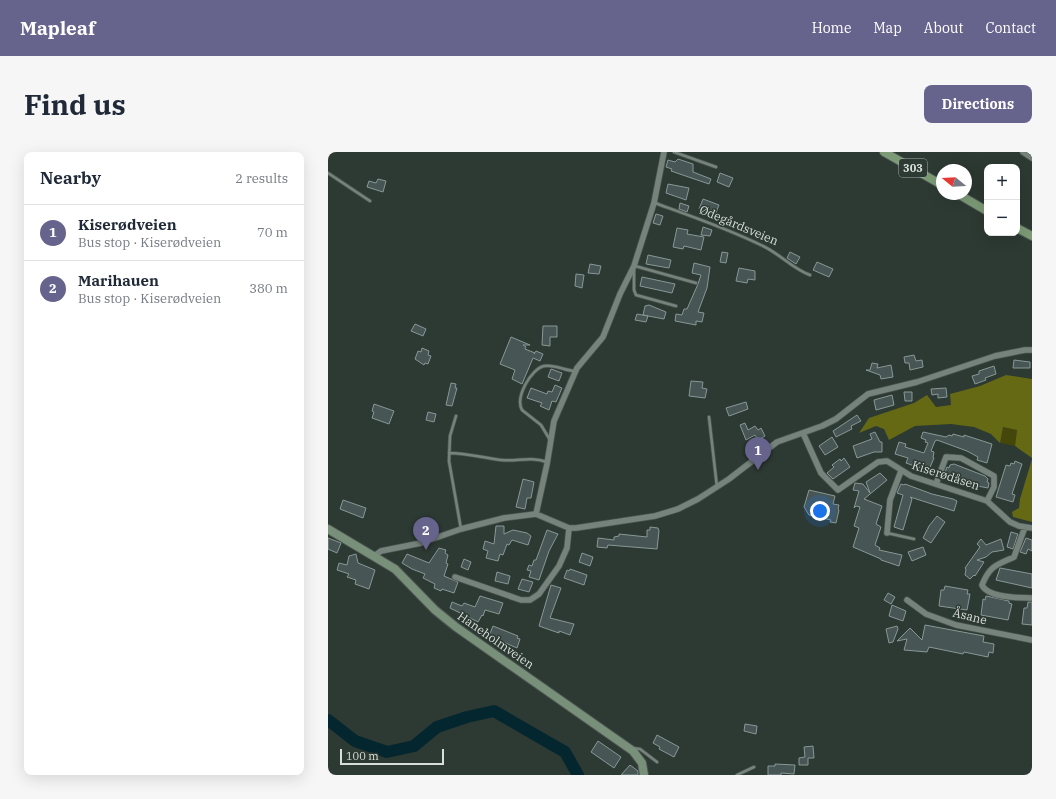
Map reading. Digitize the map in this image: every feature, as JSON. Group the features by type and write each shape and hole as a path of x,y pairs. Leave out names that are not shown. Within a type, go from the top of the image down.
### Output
{"main road":[{"name":"303","path":"884,152 936,182"},
{"path":"969,200 984,208"},
{"path":"1020,230 1032,236"},
{"name":"Haneholmveien","path":"328,529 374,556 402,576 435,610 456,627 629,748 639,758 644,775"}],"street":[{"path":"536,514 548,462 554,420 576,372 603,336 620,294 634,267 654,203 664,152"},
{"path":"1023,152 1032,158"},
{"path":"374,556 381,551 421,543 504,518 536,514 569,528 605,525 655,516 678,509 717,487 753,462 777,442 836,419 868,394 917,382 995,356 1032,350"},
{"name":"Kiserødåsen","path":"803,433 821,473 838,490 880,461 890,462 900,471 987,501 1010,522 1032,528"},
{"path":"936,484 946,457 961,458 994,476 994,487 987,501"},
{"path":"887,533 890,500 900,471"},
{"path":"1025,527 1014,557 995,566 985,577 982,585 984,589 995,594 1032,598"},
{"path":"455,577 521,600 530,600 539,594 559,566 567,548 569,528"},
{"name":"Åsane","path":"908,600 926,614 956,625 1032,640"}],"lane":[{"path":"674,152 716,167"},
{"path":"328,173 370,201"},
{"name":"Ødegårdsveien","path":"654,203 751,240 778,253 796,268 810,275"},
{"path":"676,306 636,296 634,290 634,267 696,283"},
{"path":"550,440 541,425 522,410 520,399 533,374 539,368 549,366 576,372"},
{"path":"456,416 450,436 449,453 461,530"},
{"path":"709,417 717,487"},
{"path":"449,453 467,453 503,460 531,458 548,462"},
{"path":"887,533 914,539"},
{"path":"629,748 636,747 657,762"},
{"path":"736,775 754,767"}],"shaded area":[{"path":"1006,375 1032,379 1032,458 1015,446 1017,430 1003,427 1000,443 991,434 974,427 951,424 915,426 889,440 884,429 876,426 859,433 869,418 914,403 927,395 936,407 951,405 950,394 980,386"},
{"path":"1003,427 1017,430 1015,446 1000,443"},
{"path":"1032,459 1032,522 1013,517 1012,512 1019,508 1020,499"}],"building":[{"path":"678,159 693,164 693,172 711,179 709,184 671,171 672,169 666,167 668,160 675,162"},
{"path":"720,173 733,178 729,187 717,182"},
{"path":"378,179 386,181 383,192 367,187 369,181 376,183"},
{"path":"668,184 689,188 686,200 666,193"},
{"path":"703,199 719,205 715,215 699,209"},
{"path":"680,203 689,206 687,212 679,209"},
{"path":"656,214 663,216 660,225 653,223"},
{"path":"703,227 712,230 710,236 701,235"},
{"path":"677,228 688,230 687,234 704,237 701,250 684,246 683,249 673,247"},
{"path":"722,252 728,253 726,263 720,262"},
{"path":"790,252 800,257 796,264 787,258"},
{"path":"648,255 671,260 669,268 646,264"},
{"path":"817,262 833,269 829,277 813,270"},
{"path":"694,263 710,267 707,288 698,312 704,313 702,322 696,321 696,325 675,321 676,314 682,315 684,309 687,309 701,275 692,273"},
{"path":"590,264 601,266 599,274 588,273"},
{"path":"739,268 755,271 755,280 748,279 747,283 736,281"},
{"path":"576,274 584,275 582,288 575,286"},
{"path":"642,277 675,284 672,293 640,286"},
{"path":"649,305 666,312 664,319 643,315 645,306"},
{"path":"637,314 648,316 646,322 635,320"},
{"path":"415,324 426,329 423,336 411,331"},
{"path":"543,326 557,326 557,337 550,337 550,346 542,345"},
{"path":"511,337 530,345 523,345 526,347 525,349 543,354 540,361 533,358 522,384 512,379 515,370 500,364"},
{"path":"422,348 429,351 428,355 431,356 428,364 425,363 424,365 415,359 418,351 421,352"},
{"path":"914,355 916,361 922,360 923,367 910,370 909,363 905,363 904,357"},
{"path":"1014,360 1030,362 1030,368 1013,368"},
{"path":"872,363 878,364 877,368 891,365 893,377 881,379 880,375 866,370 870,370"},
{"path":"994,366 996,374 975,384 972,376 979,374 979,371"},
{"path":"551,369 562,373 559,381 548,377"},
{"path":"691,381 703,382 702,388 707,389 705,398 689,396"},
{"path":"451,383 456,384 455,388 457,388 452,406 446,405"},
{"path":"555,385 562,388 556,402 552,401 549,410 540,406 542,403 527,398 531,388 547,394 548,391 552,392"},
{"path":"946,388 947,397 938,398 938,394 932,395 931,389"},
{"path":"904,392 912,392 912,401 905,401"},
{"path":"892,395 894,405 876,410 874,400"},
{"path":"746,402 748,409 729,416 726,408"},
{"path":"374,404 394,411 389,424 372,418"},
{"path":"428,412 436,414 434,422 426,420"},
{"path":"857,415 861,421 851,426 852,429 836,437 833,431"},
{"path":"745,423 748,430 755,426 758,430 761,428 765,436 758,440 755,435 746,440 740,425"},
{"path":"875,432 880,442 882,442 882,452 874,452 857,458 853,446 872,439 870,434"},
{"path":"923,432 946,437 949,435 952,436 953,434 964,437 964,435 992,444 987,463 977,460 978,457 967,451 937,440 935,441 931,451 934,452 934,458 928,472 906,463 908,458 895,454 899,442 906,444 905,447 924,453 928,443 925,442 926,440 921,438"},
{"path":"832,437 838,447 825,455 819,446"},
{"path":"844,458 850,467 833,479 827,473 834,467 832,465"},
{"path":"1015,461 1022,464 1012,494 1015,495 1013,502 996,497 1006,465 1010,466 1011,463 1014,464"},
{"path":"954,464 985,476 988,479 987,482 989,483 988,488 972,485 973,484 968,481 945,472 947,467 949,468 950,465"},
{"path":"880,473 887,480 864,499 882,506 876,524 881,527 875,545 880,548 879,550 902,555 899,566 881,560 853,547 859,528 854,526 860,507 856,506 854,508 859,491 853,490 855,483 863,484 870,493 866,482"},
{"path":"523,479 534,482 531,498 527,498 525,509 516,507"},
{"path":"901,484 957,501 954,511 910,497 912,499 903,530 894,527 903,495 897,493"},
{"path":"809,490 835,496 833,504 839,505 836,523 830,522 831,520 809,515 804,507"},
{"path":"343,500 366,508 363,518 340,509"},
{"path":"937,516 945,522 931,543 923,538 929,526"},
{"path":"496,526 504,526 504,534 513,530 527,533 531,536 528,545 512,540 509,545 507,544 503,555 500,554 498,561 486,558 488,551 483,549 485,541 494,544"},
{"path":"650,527 658,528 659,531 657,549 608,545 607,548 597,547 598,538 614,540 614,537 619,536 619,534 647,537 647,530 650,530"},
{"path":"547,530 558,534 549,551 539,580 529,577 531,571 527,570 529,565 532,566 534,560 536,560"},
{"path":"1011,532 1018,534 1013,549 1007,547"},
{"path":"328,538 341,543 337,553 328,549"},
{"path":"1026,538 1032,540 1032,551 1028,549 1026,554 1020,552"},
{"path":"981,539 986,545 1001,539 1004,550 992,552 986,557 977,560 984,562 975,576 974,575 970,579 965,575 965,568 980,547 977,544"},
{"path":"923,547 926,555 912,561 908,552"},
{"path":"439,548 446,550 445,553 448,555 446,563 448,564 444,576 458,582 454,593 442,589 441,591 434,588 435,584 423,578 425,574 402,563 407,554 429,563"},
{"path":"582,553 593,557 590,566 579,562"},
{"path":"356,554 358,563 375,570 369,589 355,584 356,580 347,577 349,574 337,570 339,563 347,565 349,556"},
{"path":"464,559 471,562 468,570 461,567"},
{"path":"1000,568 1032,574 1032,588 996,580"},
{"path":"570,569 587,575 584,585 564,578 567,570 569,571"},
{"path":"497,572 510,576 508,584 495,581"},
{"path":"522,579 533,582 529,592 518,589"},
{"path":"551,585 561,588 550,618 574,624 570,635 539,626"},
{"path":"945,586 968,590 967,594 970,594 967,610 939,606 941,590 944,590"},
{"path":"888,593 895,597 891,604 884,600"},
{"path":"480,596 503,603 499,614 485,610 483,616 482,615 478,622 450,608 452,602 462,606 464,603 475,607"},
{"path":"986,596 1009,601 1009,603 1012,604 1008,620 981,615 983,599 985,600"},
{"path":"1028,602 1032,602 1032,625 1022,624 1024,608 1027,608"},
{"path":"892,605 906,611 903,621 889,616"},
{"path":"925,625 984,636 983,642 994,644 993,653 989,652 988,657 964,652 963,654 929,647 927,652 904,650 907,639 897,641 910,628 922,640"},
{"path":"493,626 518,636 517,638 520,639 517,648 489,636"},
{"path":"897,626 898,629 893,642 889,643 886,629"},
{"path":"745,724 757,726 756,734 744,731"},
{"path":"657,735 679,747 674,757 659,749 660,747 653,743"},
{"path":"598,741 621,757 614,768 591,752"},
{"path":"813,746 814,758 808,758 808,765 799,765 799,758 805,757 804,747"},
{"path":"775,764 795,765 794,774 781,773 781,775 768,775 768,766 775,766"},
{"path":"630,765 638,771 638,775 621,775"}],"waterway":[{"path":"328,720 355,741 387,752 414,746 437,727 467,717 494,711 565,752 578,775"}],"place":[{"name":"Kiserødveien","path":"758,470"},
{"name":"Marihauen","path":"426,550"}]}
